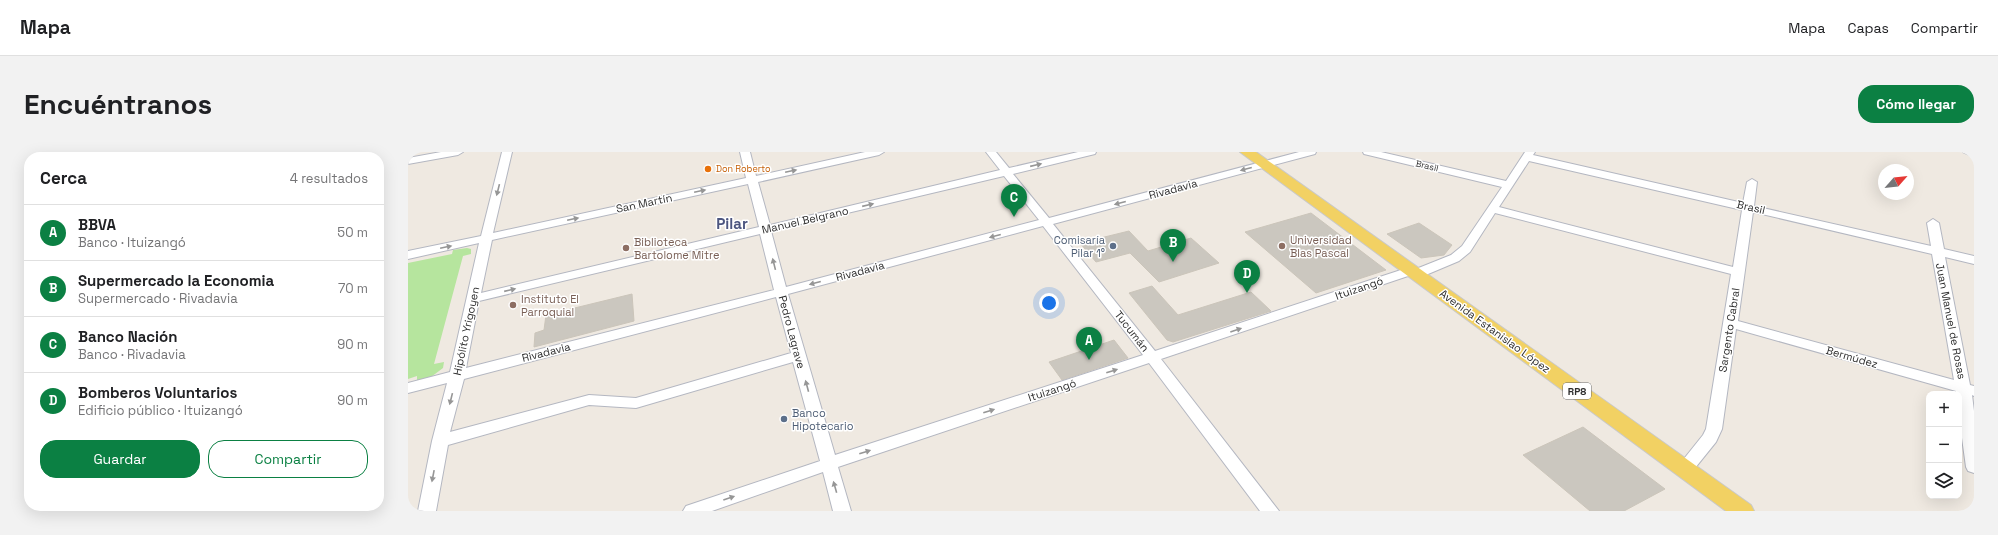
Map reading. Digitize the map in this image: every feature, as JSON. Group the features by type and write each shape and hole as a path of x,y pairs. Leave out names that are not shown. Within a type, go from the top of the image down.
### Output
{"main road":[{"name":"Avenida Estanislao López","path":"1247,152 1265,158 1414,272 1743,511"}],"street":[{"path":"408,161 458,152"},
{"name":"Hipólito Yrigoyen","path":"427,511 440,441 457,375 472,299 507,152"},
{"name":"Pedro Lagrave","path":"745,152 798,356 842,511"},
{"name":"San Martín","path":"408,255 879,152"},
{"name":"Tucumán","path":"990,152 1047,222 1270,511"},
{"name":"Manuel Belgrano","path":"472,299 1091,152"},
{"name":"Rivadavia","path":"408,388 1047,222 1265,158 1311,152"},
{"name":"Brasil","path":"1368,152 1509,185"},
{"path":"1968,152 1974,154"},
{"name":"Brasil","path":"1528,154 1974,260"},
{"name":"Ituizangó","path":"692,511 828,464 1414,272 1460,254 1509,185 1528,154"},
{"name":"Sargento Cabral","path":"1686,469 1710,438 1714,429 1752,182"},
{"path":"1492,209 1739,272"},
{"name":"Juan Manuel de Rosas","path":"1933,223 1969,389 1974,467"},
{"name":"Bermúdez","path":"1730,323 1969,389"},
{"path":"440,441 589,400 636,403 798,356"}],"green space":[{"path":"467,248 471,249 471,254 463,256 434,364 444,362 443,368 431,377 417,381 417,376 408,379 408,263 452,254 453,250"}],"building":[{"path":"1311,213 1386,270 1316,293 1245,232"},
{"path":"1419,223 1452,245 1444,255 1421,258 1387,234"},
{"path":"1129,231 1148,251 1191,238 1219,263 1159,282 1130,253 1096,262 1080,243"},
{"path":"1152,286 1178,315 1251,292 1271,311 1173,342 1167,340 1129,293"},
{"path":"632,294 634,321 534,347 535,333 544,330 546,315"},
{"path":"1114,340 1128,358 1062,380 1049,362"},
{"path":"1583,427 1665,489 1624,511 1590,511 1523,455"}],"place":[{"name":"Don Roberto","path":"708,169"},
{"name":"Banco Nación","path":"1014,217"},
{"name":"Comisaría Pilar 1°","path":"1113,246"},
{"name":"Universidad Blas Pascal","path":"1282,246"},
{"name":"Biblioteca Bartolome Mitre","path":"626,248"},
{"name":"Supermercado la Economia","path":"1173,262"},
{"name":"Bomberos Voluntarios","path":"1247,293"},
{"name":"Instituto El Parroquial","path":"513,305"},
{"name":"BBVA","path":"1089,360"},
{"name":"Banco Hipotecario","path":"784,419"}],"district":[{"name":"Pilar","path":"732,224"}]}
